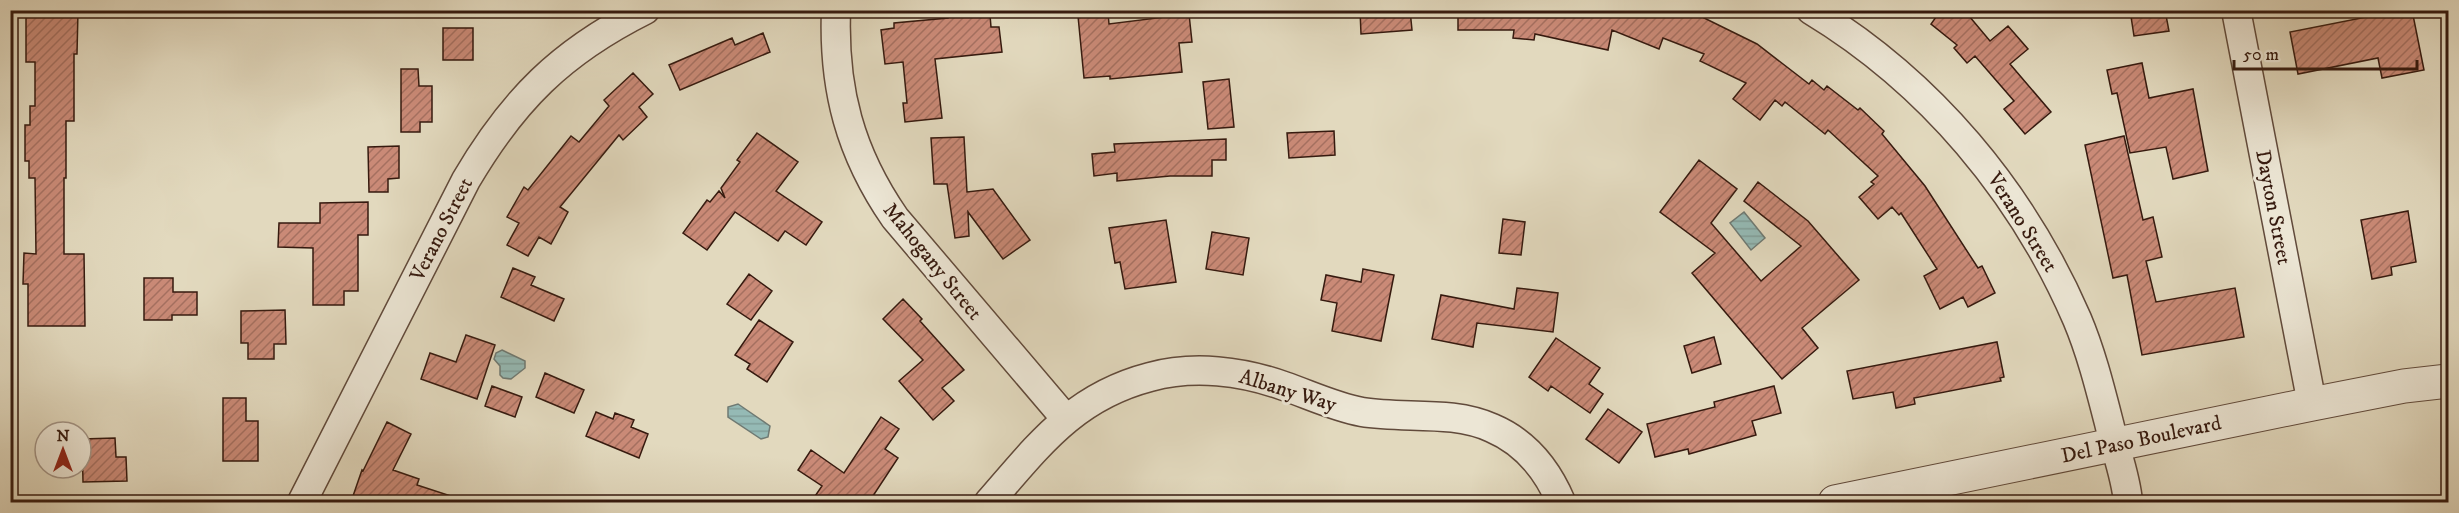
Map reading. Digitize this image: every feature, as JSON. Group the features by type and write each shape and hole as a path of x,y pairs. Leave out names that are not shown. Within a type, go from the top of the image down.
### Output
{"street":[{"name":"Verano Street","path":"302,502 466,180 488,144 510,113 562,62 580,47 645,10"},
{"name":"Mahogany Street","path":"836,10 836,59 842,102 862,163 895,218 1066,419"},
{"name":"Verano Street","path":"1812,10 1891,66 1941,113 1986,164 2017,208 2059,280 2078,321 2099,386 2128,502"},
{"name":"Dayton Street","path":"2236,10 2312,404"},
{"name":"Albany Way","path":"988,502 1049,434 1066,419 1115,389 1151,377 1199,371 1247,375 1360,412 1402,417 1458,418 1492,428 1522,446 1535,459 1546,472 1560,502"},
{"name":"Del Paso Boulevard","path":"1835,502 2312,404 2404,386 2448,381"}],"water":[{"path":"1744,212 1765,238 1751,250 1730,223"},
{"path":"502,350 525,361 525,368 511,379 500,375 500,366 494,359 496,353"},
{"path":"738,404 770,426 768,437 761,439 728,417 728,407"}],"building":[{"path":"26,10 78,11 77,54 74,54 74,121 66,121 64,254 84,254 85,326 28,326 28,284 23,284 24,253 36,254 35,178 29,178 29,161 25,161 25,125 30,125 30,106 35,106 35,62 26,62"},
{"path":"1360,10 1410,10 1412,30 1361,34"},
{"path":"1458,10 1688,10 1757,44 1809,84 1812,80 1824,90 1827,86 1858,110 1860,108 1884,131 1882,134 1925,186 1978,268 1982,266 1995,293 1968,307 1963,297 1940,309 1924,276 1937,269 1901,213 1899,215 1892,207 1878,219 1859,197 1874,184 1871,182 1878,176 1828,130 1825,134 1785,102 1782,106 1775,100 1760,120 1733,99 1746,83 1700,61 1704,54 1663,38 1659,49 1612,30 1608,50 1535,34 1534,40 1513,38 1514,30 1458,30"},
{"path":"1941,10 1964,10 1990,41 2008,26 2028,49 2010,64 2051,112 2025,134 2004,109 2014,101 1975,56 1967,63 1954,48 1957,45 1931,24"},
{"path":"2130,10 2165,10 2169,31 2134,36"},
{"path":"2412,10 2424,70 2382,78 2378,58 2298,74 2290,32"},
{"path":"967,11 968,17 990,15 991,27 999,27 1002,52 935,59 942,118 905,122 903,103 907,103 903,62 885,64 881,30 894,28 894,23 948,18 948,13"},
{"path":"1108,13 1109,24 1189,14 1192,42 1179,43 1182,72 1110,79 1110,76 1084,78 1078,16"},
{"path":"443,28 473,28 473,60 443,60"},
{"path":"763,33 770,52 680,90 669,65 732,38 735,45"},
{"path":"2142,63 2149,98 2193,89 2208,171 2173,179 2166,147 2130,153 2117,93 2112,94 2107,70"},
{"path":"401,69 418,69 419,86 432,86 432,122 420,122 420,132 401,132"},
{"path":"633,73 653,94 639,107 647,117 623,140 619,135 560,207 568,212 551,244 539,237 528,256 507,245 519,223 507,217 524,187 528,190 571,136 579,142 609,106 604,100"},
{"path":"1229,79 1234,127 1208,129 1203,82"},
{"path":"1334,131 1335,155 1289,158 1287,133"},
{"path":"757,133 798,162 776,191 822,222 806,245 785,231 778,241 735,212 707,250 683,233 707,200 710,202 719,191 725,198 721,188 740,162 737,160"},
{"path":"2124,136 2143,220 2153,217 2162,257 2146,261 2156,302 2235,288 2244,337 2142,355 2127,275 2113,278 2085,145"},
{"path":"964,137 967,192 993,189 1030,240 1003,259 968,212 969,236 955,238 947,184 934,184 931,138"},
{"path":"1226,139 1226,160 1212,160 1212,176 1170,176 1117,181 1117,173 1094,176 1092,154 1115,152 1114,144"},
{"path":"399,146 399,178 388,179 388,192 369,192 368,147"},
{"path":"1699,160 1737,189 1711,223 1761,281 1801,246 1744,201 1758,182 1808,221 1859,280 1802,328 1818,348 1782,379 1692,273 1715,253 1660,212"},
{"path":"368,202 368,235 358,235 358,291 344,291 344,305 313,305 313,248 278,247 279,223 320,223 320,203"},
{"path":"2408,211 2416,262 2391,267 2392,275 2372,279 2361,220"},
{"path":"1503,219 1525,222 1521,255 1499,253"},
{"path":"1166,220 1176,282 1125,289 1120,262 1115,263 1109,228"},
{"path":"1212,232 1249,238 1243,275 1206,269"},
{"path":"513,268 535,277 531,285 564,299 554,321 501,297"},
{"path":"1363,269 1394,275 1381,341 1332,331 1337,303 1321,300 1326,275 1361,282"},
{"path":"749,274 772,291 751,320 727,304"},
{"path":"144,278 173,278 173,292 197,292 197,315 172,315 172,320 144,320"},
{"path":"1517,288 1558,293 1553,332 1477,323 1473,347 1432,339 1441,295 1514,309"},
{"path":"903,299 964,370 942,388 954,401 933,420 899,381 923,360 883,319"},
{"path":"285,310 286,344 274,344 274,359 248,359 248,343 241,343 241,311"},
{"path":"759,320 793,342 767,382 747,369 750,364 735,355"},
{"path":"466,335 495,345 477,399 421,379 430,353 456,362"},
{"path":"1714,337 1721,364 1692,373 1684,346"},
{"path":"1556,338 1600,368 1589,384 1603,394 1590,413 1551,386 1548,391 1529,377"},
{"path":"1997,342 2004,377 2000,378 2001,381 1914,398 1915,404 1896,408 1893,392 1853,399 1847,371"},
{"path":"545,373 584,390 574,413 536,397"},
{"path":"492,386 522,397 515,417 485,406"},
{"path":"1774,386 1781,413 1752,421 1756,435 1689,454 1688,449 1655,457 1647,424 1715,407 1714,402"},
{"path":"223,398 246,398 246,421 258,421 258,461 223,461"},
{"path":"1608,409 1642,432 1619,463 1586,439"},
{"path":"596,412 613,419 615,413 634,420 631,427 648,434 639,458 586,436"},
{"path":"881,417 899,429 885,449 898,458 869,502 811,502 822,486 798,470 811,450 844,473"},
{"path":"387,422 411,434 393,470 419,479 417,485 457,498 457,502 372,502 353,496 362,470"},
{"path":"115,438 116,457 126,457 127,481 83,482 83,480 93,480 93,439"}]}
